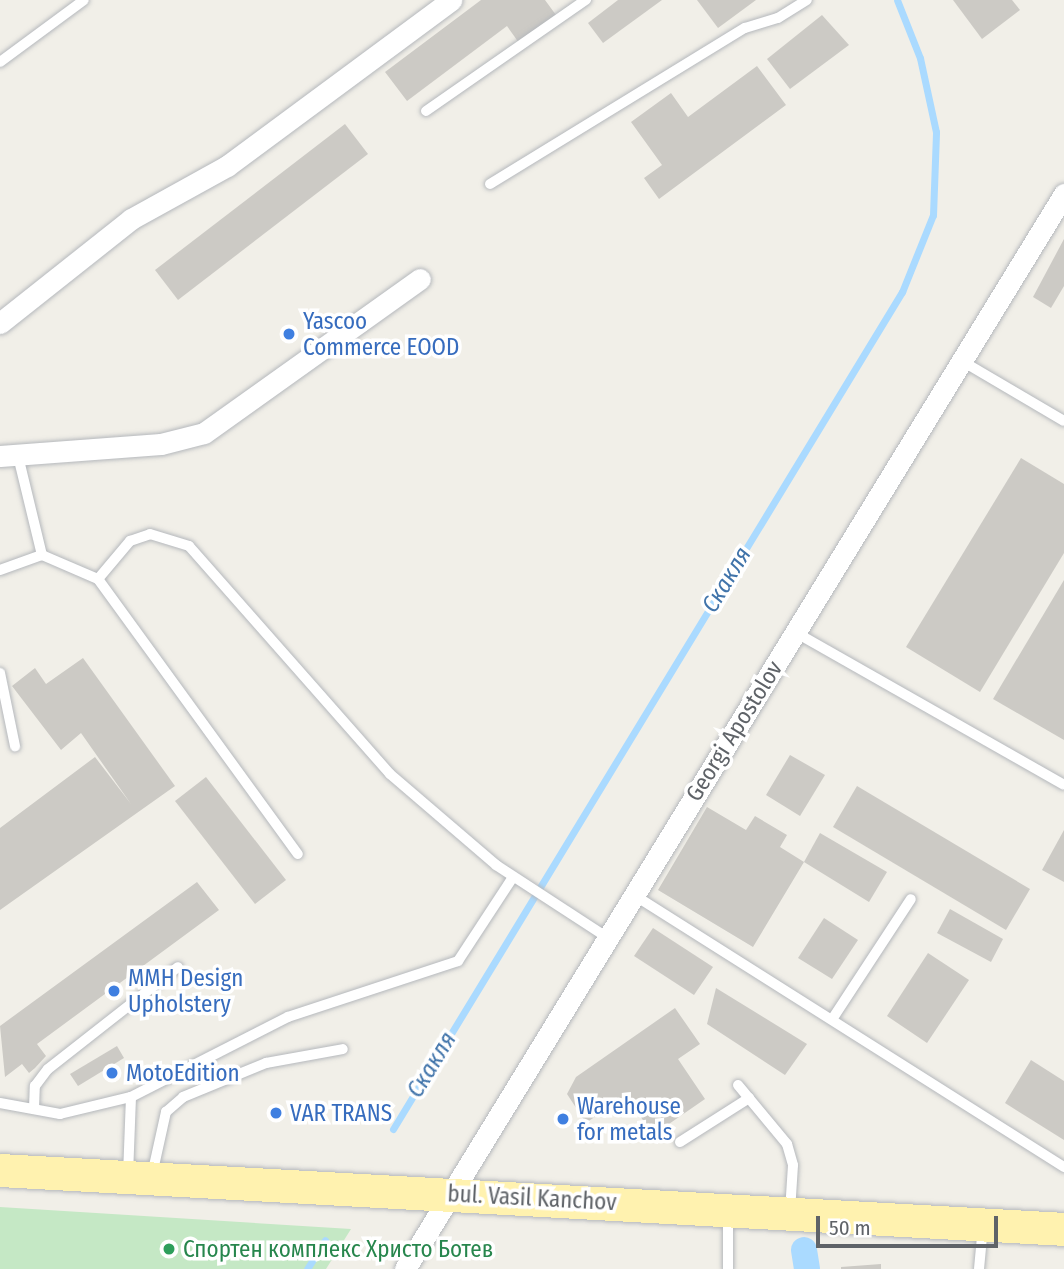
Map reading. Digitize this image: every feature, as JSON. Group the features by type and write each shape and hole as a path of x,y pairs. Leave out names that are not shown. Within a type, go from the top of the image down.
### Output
{"main road":[{"name":"bul. Vasil Kanchov","path":"0,1170 1064,1229"}],"street":[{"path":"0,323 131,219 227,166 451,0"},
{"name":"Georgi Apostolov","path":"405,1269 1063,199"},
{"path":"9,456 161,444 204,433 420,279"}],"lane":[{"path":"0,62 84,0"},
{"path":"425,111 586,0"},
{"path":"490,184 745,28 778,18 807,0"},
{"path":"962,361 1064,421"},
{"path":"9,456 42,555"},
{"path":"98,579 130,541 150,534 189,546 390,774 513,877 608,938"},
{"path":"0,570 42,555 98,579 298,854"},
{"path":"795,632 1064,785"},
{"path":"0,673 15,746"},
{"path":"0,1103 77,1112 131,1097 288,1017 458,961 513,877"},
{"path":"634,895 833,1018 1064,1167"},
{"path":"833,1018 911,899"},
{"path":"34,1108 34,1086 48,1069 178,967"},
{"path":"139,1177 166,1112 183,1097 266,1063 343,1049"},
{"path":"738,1086 787,1144 793,1165 790,1213"},
{"path":"131,1097 139,1177"},
{"path":"681,1142 748,1098"},
{"path":"728,1210 728,1269"},
{"path":"979,1269 983,1224"}],"green space":[{"name":"Спортен комплекс Христо Ботев","path":"0,1207 351,1229 326,1269 0,1269"}],"building":[{"path":"481,0 545,0 556,15 519,43 507,26 407,101 385,72"},
{"path":"618,0 662,0 603,43 588,23"},
{"path":"697,0 756,0 718,28"},
{"path":"953,0 1012,0 1020,10 982,39"},
{"path":"822,15 849,45 790,89 767,59"},
{"path":"757,66 786,105 659,199 644,178 662,165 631,122 671,93 688,117"},
{"path":"345,124 368,154 178,300 155,270"},
{"path":"1064,239 1064,286 1051,308 1033,297"},
{"path":"1021,458 1064,484 1064,553 980,692 906,647"},
{"path":"1064,580 1064,740 993,699"},
{"path":"83,658 175,786 0,910 0,828 95,757 131,804 81,733 61,750 12,686 35,668 46,684"},
{"path":"790,755 825,775 800,816 766,795"},
{"path":"206,777 286,880 255,904 175,801"},
{"path":"857,786 1030,889 1006,930 833,827"},
{"path":"707,807 746,830 755,816 787,835 780,847 804,862 753,947 658,890"},
{"path":"1064,830 1064,882 1042,870"},
{"path":"820,833 887,872 869,902 804,862"},
{"path":"197,882 219,910 37,1044 46,1056 29,1073 22,1064 5,1077 0,1026"},
{"path":"950,909 1003,939 991,962 937,933"},
{"path":"824,918 858,940 832,979 798,958"},
{"path":"653,928 713,967 694,995 634,956"},
{"path":"928,953 969,980 927,1043 887,1016"},
{"path":"716,988 807,1044 785,1075 707,1024"},
{"path":"675,1008 700,1044 678,1059 705,1099 653,1135 626,1095 586,1123 567,1094 576,1077"},
{"path":"117,1046 124,1058 78,1086 70,1074"},
{"path":"1031,1060 1064,1081 1064,1140 1005,1103"},
{"path":"881,1264 881,1269 841,1269 841,1267"}],"waterway":[{"name":"Скакля","path":"393,1129 902,292 933,215 936,132 920,58 897,0"},
{"name":"Скакля","path":"307,1269 325,1240"},
{"path":"804,1250 807,1269"}],"place":[{"name":"Yascoo Commerce EOOD","path":"289,334"},
{"name":"MMH Design Upholstery","path":"114,991"},
{"name":"MotoEdition","path":"112,1073"},
{"name":"VAR TRANS","path":"276,1113"},
{"name":"Warehouse for metals","path":"563,1119"},
{"name":"Спортен комплекс Христо Ботев","path":"169,1249"}]}
